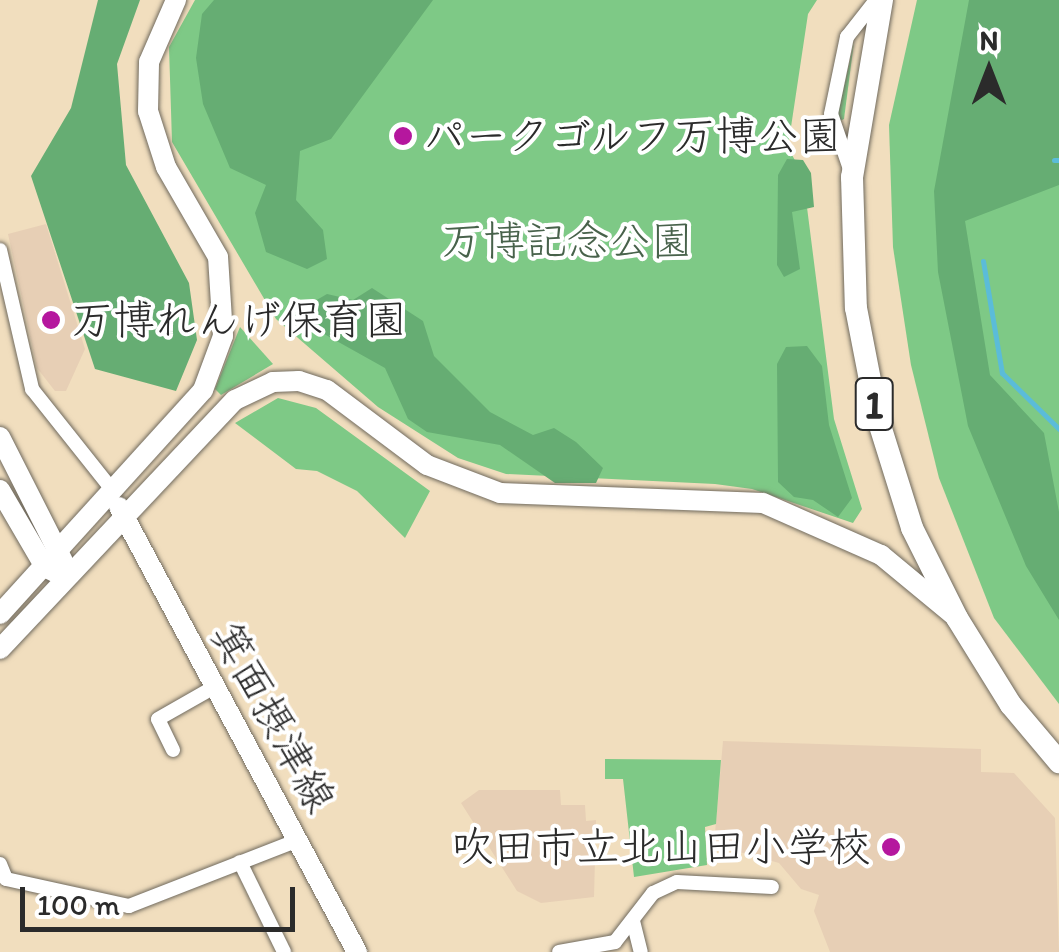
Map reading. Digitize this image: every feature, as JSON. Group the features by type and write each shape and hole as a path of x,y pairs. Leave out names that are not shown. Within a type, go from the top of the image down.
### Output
{"main road":[{"path":"0,614 203,390 223,336 218,256 166,167 148,111 150,62 176,0"},
{"name":"1","path":"879,0 852,177 856,308 876,416 912,528 957,618 1011,705 1059,762"},
{"path":"0,649 234,400 273,382 299,381 327,390 427,465 500,493 763,504 881,555 957,618"},
{"path":"0,437 61,549 65,578"},
{"path":"0,490 45,567 65,578"},
{"name":"箕面摂津線","path":"113,492 123,518 357,952"}],"street":[{"path":"0,250 32,389 113,492"},
{"path":"173,750 158,719 216,686"},
{"path":"0,864 6,879 129,906 298,840"},
{"path":"240,862 284,952"},
{"path":"559,952 615,942 652,893 677,882 772,887"},
{"path":"633,921 642,952"}],"shaded area":[{"name":"万博れんげ保育園","path":"46,224 85,349 66,391 55,391 37,368 8,234"},
{"name":"吹田市立北山田小学校","path":"723,741 981,749 981,772 1014,773 1055,818 1059,952 830,952 814,911 819,895 801,889 779,863 714,845"},
{"path":"479,790 560,790 561,805 585,805 586,821 596,820 594,897 541,903 517,891 461,803"}],"green space":[{"path":"98,0 140,0 117,64 126,165 189,283 197,340 176,391 95,369 31,176 71,108"},
{"name":"万博記念公園","path":"195,0 817,0 808,14 788,147 803,176 834,419 862,509 853,523 752,489 506,474 458,458 378,407 276,319 172,142 169,47"},
{"path":"214,0 433,0 331,139 300,151 296,200 323,230 327,259 307,269 266,252 255,213 266,185 230,168 203,104 196,58 202,14"},
{"path":"917,0 1059,0 1059,704 994,618 939,478 911,365 893,247 889,125"},
{"path":"969,0 1059,0 1059,185 965,221 990,375 1044,433 1059,512 1059,620 1026,566 968,426 938,272 934,191"},
{"path":"854,42 844,119 840,121 837,118"},
{"path":"787,159 803,160 811,173 814,207 792,212 800,269 784,277 777,265 778,175"},
{"path":"372,288 423,321 434,356 490,412 533,435 554,428 576,442 603,468 596,483 555,483 500,445 427,432 408,419 385,368 308,325 308,305 327,294 353,300"},
{"path":"240,327 273,364 221,395 215,389"},
{"path":"807,346 822,366 829,425 852,498 838,517 813,500 794,497 778,482 777,364 786,347"},
{"path":"278,398 316,408 430,491 405,538 357,491 317,471 296,469 235,423"},
{"path":"605,759 721,760 716,824 705,827 707,865 634,877 623,779 605,779"}],"waterway":[{"path":"1054,160 1059,160"},
{"path":"983,261 1002,373 1059,429"}],"place":[{"name":"パークゴルフ万博公園","path":"403,136"},
{"name":"万博れんげ保育園","path":"51,320"},
{"name":"吹田市立北山田小学校","path":"891,847"}]}
